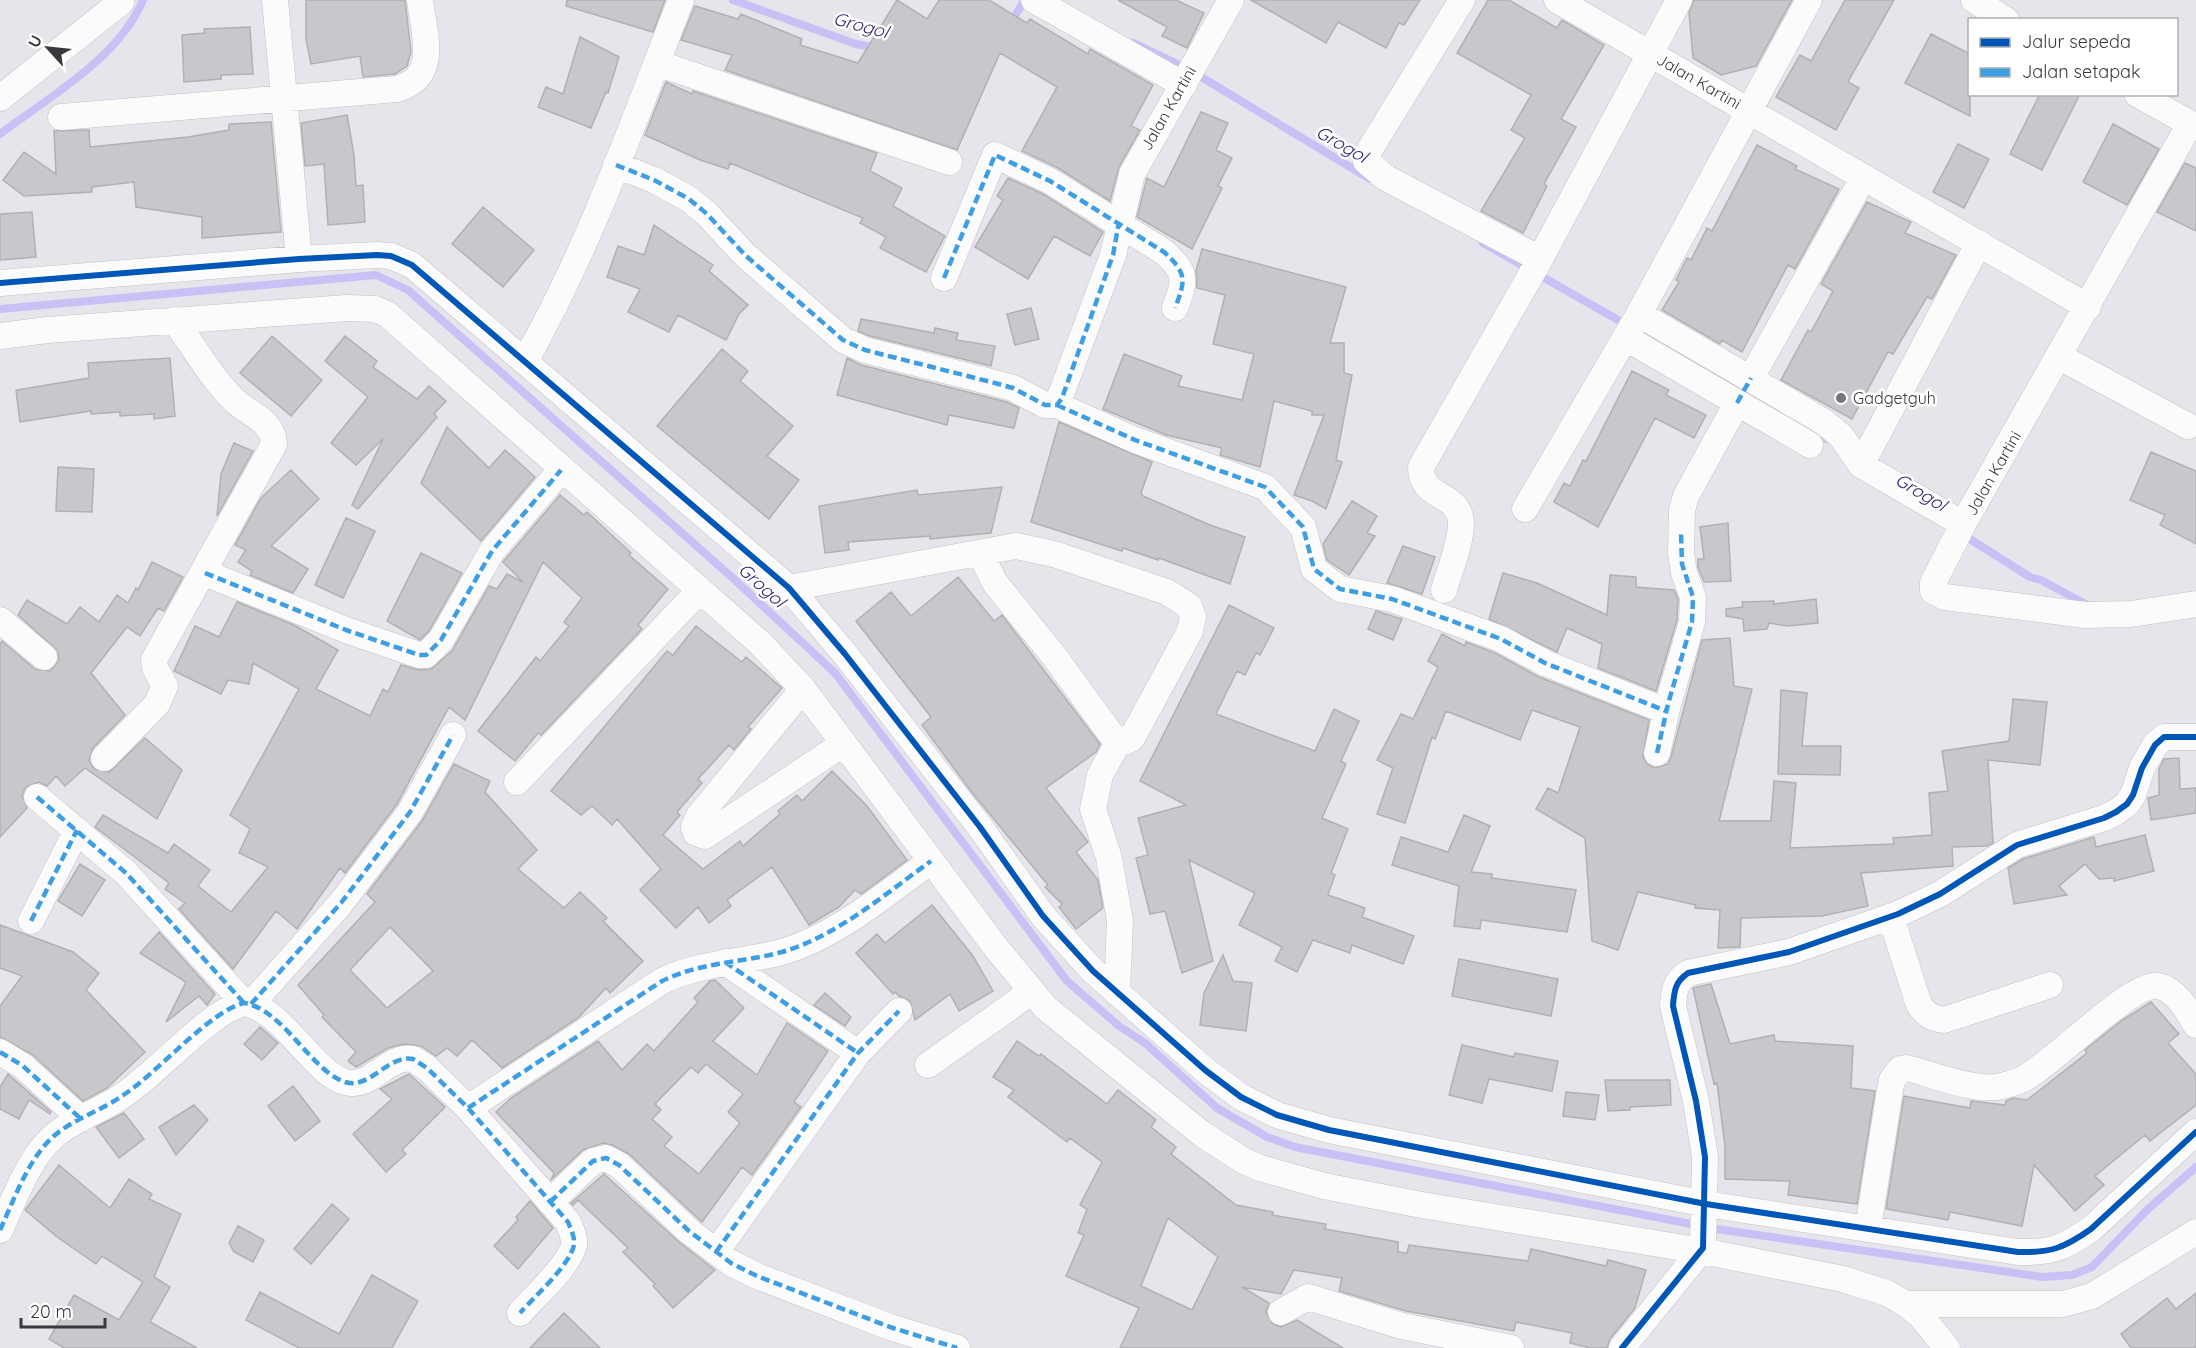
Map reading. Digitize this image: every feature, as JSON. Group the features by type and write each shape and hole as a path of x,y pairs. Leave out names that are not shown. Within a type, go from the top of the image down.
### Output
{"street":[{"path":"274,0 299,259"},
{"path":"60,117 410,86 419,79 426,59 420,0"},
{"path":"525,362 557,307 681,0"},
{"name":"Jalan Kartini","path":"1054,406 1113,255 1132,174 1231,0"},
{"path":"1462,0 1370,148 1366,161 1386,178 1534,268"},
{"name":"Jalan Kartini","path":"1557,0 2088,307"},
{"name":"Jalan Kartini","path":"1649,53 1678,0"},
{"name":"Jalan Kartini","path":"1525,509 1626,338 1809,0"},
{"path":"1974,0 2003,18"},
{"path":"1036,1 1189,75"},
{"path":"0,98 121,2"},
{"path":"1444,590 1461,530 1460,515 1453,505 1428,489 1421,478 1421,467 1534,268 1649,53"},
{"path":"657,63 949,162"},
{"name":"Jalan Kartini","path":"2140,96 2193,126 1960,530 1933,583 1934,591 1938,595 2050,612 2131,615 2196,604"},
{"path":"944,278 994,155 1050,182 1119,222 1164,252 1179,265 1183,284 1175,308"},
{"path":"616,165 654,180 698,206 746,255 843,340 865,350 1013,388 1035,401 1054,406 1135,440 1265,487 1303,527 1314,569 1340,589 1392,598 1501,639 1545,663 1666,711"},
{"path":"1751,378 1863,178"},
{"path":"1861,465 1978,243"},
{"path":"0,283 299,259 378,255 404,261 424,274 789,588 845,654 980,827 1043,916 1079,958 1224,1084 1259,1107 1277,1115 1339,1132 1706,1207 1868,1228 2018,1252 2053,1251 2091,1229 2196,1132"},
{"path":"0,336 174,320 347,308 375,309 401,325 561,470 760,643 803,689 1031,992 1046,1008 1103,1056 1202,1134 1260,1168 1324,1186 1422,1205 1702,1250 1844,1279 1887,1293 1906,1304 1920,1315 1947,1348"},
{"path":"1639,314 1834,429 1861,465 1960,530"},
{"path":"104,758 157,704 165,687 155,668 154,660 271,452 274,435 268,425 235,401 174,320"},
{"path":"1626,338 1810,445"},
{"path":"2060,357 2193,423"},
{"path":"1657,753 1666,711 1688,643 1693,607 1691,586 1682,564 1682,510 1686,496 1737,403"},
{"path":"205,573 346,630 419,655 426,655 441,640 492,551 561,470"},
{"path":"789,588 1016,546 1054,554 1148,584 1179,598 1188,606 1193,617 1190,631 1132,738 1119,741 1100,775 1093,809 1109,858 1120,921 1117,993"},
{"path":"980,553 995,583 1119,741"},
{"path":"517,782 700,590"},
{"path":"0,620 44,657"},
{"path":"803,689 703,811 696,822 696,833 705,836 843,744"},
{"path":"0,1230 43,1147 61,1130 123,1096 218,1015 248,1003 341,903 410,812 453,735"},
{"path":"1622,1348 1651,1309 1702,1250 1706,1207 1705,1157 1701,1129 1673,1006 1673,992 1678,980 1688,973 1789,952 1891,917 1940,894 2017,845 2036,837 2104,818 2127,804 2133,795 2142,768 2155,745 2164,738 2196,737"},
{"path":"37,797 126,873 248,1003 267,1013 340,1079 360,1082 396,1061 413,1059 427,1068 468,1108 568,1222 574,1243 565,1262 520,1313"},
{"path":"31,921 77,830"},
{"path":"468,1108 662,981 677,974 724,962 783,952 827,932 931,861"},
{"path":"1891,917 1919,1005 1927,1015 1935,1019 1944,1020 2050,985"},
{"path":"724,962 858,1053"},
{"path":"1868,1228 1892,1080 1900,1069 1907,1068 1973,1085 1999,1087 2024,1078 2125,1000 2148,986 2160,987 2171,992 2196,1025"},
{"path":"928,1065 1031,992"},
{"path":"716,1252 858,1053 899,1011"},
{"path":"0,1052 23,1066 81,1119"},
{"path":"550,1202 593,1161 606,1158 619,1165 716,1252 757,1276 890,1327 957,1348"},
{"path":"1906,1304 2063,1304 2092,1296 2196,1232"},
{"path":"1281,1312 1308,1297 1402,1326 1511,1348"}],"building":[{"path":"306,0 405,0 411,52 407,66 395,74 363,77 360,56 311,64 306,39"},
{"path":"567,0 665,0 653,32 566,6"},
{"path":"897,0 927,19 939,0 989,0 1027,23 1030,19 1088,54 1090,49 1153,85 1131,126 1140,130 1119,167 1110,201 1058,168 1022,151 1057,87 1000,53 957,150 725,70 732,55 681,40 695,6 738,19 741,14 802,39 800,45 858,63"},
{"path":"1118,0 1176,0 1204,13 1187,48 1162,36 1167,27"},
{"path":"1251,0 1420,0 1404,25 1399,23 1386,48 1338,22 1326,43"},
{"path":"1488,0 1509,0 1557,28 1562,20 1604,45 1561,119 1576,127 1544,184 1547,186 1523,233 1481,211 1525,138 1511,130 1531,95 1457,53"},
{"path":"1694,0 1792,0 1756,66 1721,75 1693,58 1689,12"},
{"path":"1845,0 1894,0 1848,82 1859,88 1836,130 1776,97 1800,55 1811,61"},
{"path":"250,27 253,74 221,75 221,79 184,82 182,35 205,33 204,29"},
{"path":"1931,34 1968,53 1970,116 1905,83"},
{"path":"580,37 619,57 608,93 606,92 591,128 538,107 546,87 563,94"},
{"path":"666,82 692,94 693,91 877,153 870,171 902,188 893,206 945,236 926,272 880,248 886,237 860,223 863,218 730,163 728,169 700,160 645,135"},
{"path":"2039,96 2079,96 2042,170 2010,154"},
{"path":"1201,112 1228,123 1216,150 1232,158 1218,186 1222,188 1192,249 1137,217 1147,178 1164,187"},
{"path":"347,115 354,155 356,186 363,185 365,222 328,225 324,164 305,166 301,123"},
{"path":"271,122 281,232 202,238 202,217 136,207 134,182 92,187 92,192 24,196 3,180 24,152 56,174 54,131 89,130 90,147 188,137 229,130 229,124"},
{"path":"2113,124 2159,149 2127,205 2083,182"},
{"path":"1958,144 1989,159 1964,208 1933,192"},
{"path":"1757,145 1797,166 1795,169 1839,189 1795,269 1788,265 1742,352 1722,340 1720,344 1662,310 1679,282 1676,280 1687,258 1691,260 1707,228 1712,231"},
{"path":"2185,163 2196,168 2196,231 2157,212"},
{"path":"1008,178 1043,194 1103,232 1090,256 1054,236 1028,279 975,247 1003,200 997,196"},
{"path":"1867,202 1911,222 1905,233 1956,255 1932,299 1927,297 1893,354 1888,352 1852,419 1781,380 1808,330 1811,332 1833,291 1821,284"},
{"path":"483,207 534,250 503,287 452,244"},
{"path":"32,212 36,257 0,260 0,214"},
{"path":"654,225 713,265 709,271 748,305 739,314 726,340 678,315 669,332 628,312 640,289 607,277 618,246 644,255"},
{"path":"1202,249 1346,287 1330,343 1344,343 1344,373 1352,375 1336,460 1342,462 1326,509 1294,495 1324,415 1312,415 1312,411 1274,401 1260,467 1220,455 1222,448 1166,435 1103,409 1124,354 1182,376 1178,386 1242,400 1254,354 1213,344 1225,295 1197,288 1196,271"},
{"path":"1031,308 1039,339 1015,345 1007,314"},
{"path":"861,319 934,333 935,328 958,333 956,340 995,346 991,366 870,336 858,331"},
{"path":"272,336 322,380 291,416 240,373"},
{"path":"345,336 377,361 373,367 417,399 429,386 446,401 434,414 437,417 358,509 352,505 383,439 356,465 331,443 368,397 325,361"},
{"path":"722,349 748,371 740,381 793,426 767,456 799,480 769,519 657,426"},
{"path":"170,358 175,416 154,419 154,414 120,416 120,412 91,414 91,411 20,422 16,390 89,378 88,363"},
{"path":"847,358 861,365 1007,402 1019,408 1014,428 949,415 947,425 837,395"},
{"path":"1632,371 1669,390 1666,395 1706,415 1694,438 1655,418 1598,527 1554,502 1564,483 1570,486 1583,460 1586,461"},
{"path":"1059,422 1152,462 1141,493 1143,496 1210,525 1245,537 1230,584 1159,558 1158,560 1123,548 1122,551 1031,522"},
{"path":"447,427 489,468 505,450 535,477 481,541 421,483"},
{"path":"234,443 253,451 217,516 221,474"},
{"path":"2151,452 2196,471 2196,544 2160,525 2165,515 2130,500"},
{"path":"58,467 94,469 92,512 56,511"},
{"path":"291,470 319,499 271,546 308,569 293,593 250,575 252,571 238,562 246,550 235,545 261,498"},
{"path":"1002,487 991,533 930,539 930,536 848,542 849,550 825,553 819,506 917,490 918,495"},
{"path":"560,495 584,515 587,512 631,553 629,555 668,589 638,625 642,629 541,735 538,733 515,761 478,731 536,657 540,661 569,626 564,622 582,598 543,562 465,720 449,707 397,804 345,873 340,868 297,929 276,911 233,969 179,909 185,903 165,889 169,883 95,827 103,815 168,853 174,844 210,870 198,886 231,912 268,867 239,853 250,829 230,815 299,689 253,663 249,684 228,680 221,694 174,671 195,626 219,637 237,602 294,625 338,650 316,689 370,716 383,689 388,692 401,665 419,670 431,669 452,651 489,586 497,589 507,574 523,582 503,562"},
{"path":"1352,501 1377,516 1367,533 1375,536 1349,575 1327,560 1323,544"},
{"path":"346,518 375,531 343,598 315,585"},
{"path":"1728,523 1731,581 1704,582 1698,567 1698,559 1704,559 1700,527"},
{"path":"1403,546 1435,557 1422,594 1387,583"},
{"path":"421,553 462,573 429,631 420,640 387,621"},
{"path":"152,562 183,577 164,611 158,608 140,636 127,627 91,673 125,715 93,748 89,761 94,769 109,772 145,738 182,770 157,819 85,768 65,786 56,776 47,786 39,782 26,787 22,795 27,808 0,837 0,644 2,641 35,669 50,671 59,660 58,651 18,615 27,600 67,624 80,607 99,622 117,595 128,603 136,588 138,590"},
{"path":"1503,573 1537,583 1607,615 1610,575 1636,577 1636,587 1674,590 1678,599 1677,620 1656,691 1598,668 1602,644 1567,628 1557,652 1489,619"},
{"path":"958,577 994,621 1002,615 1100,744 1096,752 1046,788 1088,842 1076,852 1098,880 1103,908 1076,929 1059,907 1062,904 1045,887 1048,885 970,790 922,725 931,717 856,621 891,592 911,616"},
{"path":"1816,599 1818,623 1788,626 1769,623 1767,629 1744,631 1743,619 1726,616 1726,609 1743,607 1742,602 1774,601 1773,604"},
{"path":"1229,605 1274,628 1260,655 1256,653 1245,675 1237,671 1216,714 1315,751 1334,709 1359,721 1341,761 1346,764 1322,818 1348,829 1331,873 1335,875 1328,895 1365,908 1362,917 1414,936 1403,964 1352,945 1350,953 1313,940 1297,972 1275,961 1282,947 1239,925 1255,893 1189,860 1213,961 1182,973 1165,911 1150,914 1136,858 1148,855 1138,818 1186,805 1140,781"},
{"path":"1376,611 1402,619 1393,640 1368,629"},
{"path":"696,626 742,662 746,657 782,688 748,727 751,729 734,750 729,745 698,779 702,783 677,812 680,815 663,835 703,869 740,841 743,846 780,814 778,811 797,795 802,801 832,771 867,806 907,860 861,894 855,890 839,907 809,925 772,867 727,900 731,906 709,923 698,907 676,928 640,890 661,869 617,819 612,825 592,806 581,815 551,791 667,651 673,655"},
{"path":"1442,634 1465,646 1466,642 1495,653 1539,677 1649,720 1643,757 1647,764 1654,768 1668,764 1671,757 1702,640 1730,638 1734,686 1752,689 1719,821 1771,821 1774,781 1796,783 1790,848 1894,844 1893,838 1932,835 1929,793 1948,791 1942,751 2009,741 2013,699 2047,702 2040,765 1988,760 1993,843 1987,846 1952,847 1953,866 1861,873 1868,906 1822,916 1741,918 1740,947 1718,948 1720,910 1695,908 1696,905 1638,892 1618,950 1592,941 1585,838 1536,809 1548,788 1558,793 1580,727 1532,710 1520,740 1446,711 1435,739 1432,737 1405,823 1377,814 1393,768 1377,760 1401,714 1413,719 1438,667 1428,661"},
{"path":"1781,690 1807,693 1802,746 1841,746 1840,775 1778,774"},
{"path":"2179,758 2180,789 2196,788 2196,813 2151,820 2148,798 2159,795 2159,769 2164,759"},
{"path":"454,764 490,781 485,792 537,850 518,869 564,908 580,892 607,918 603,921 643,961 610,993 606,988 578,1018 502,1068 472,1040 457,1056 447,1048 436,1056 421,1046 404,1044 388,1048 356,1067 348,1061 356,1052 322,1017 324,1015 298,985 375,902 367,894 422,821","holes":["390,927 433,971 387,1008 350,970"]},
{"path":"1464,815 1490,826 1471,872 1492,874 1492,878 1576,890 1567,932 1481,920 1480,929 1454,926 1459,886 1392,865 1401,837 1448,852"},
{"path":"2145,835 2154,871 2114,881 2114,878 2099,879 2085,864 2059,886 2067,895 2014,904 2008,868 2023,859 2094,837 2096,847"},
{"path":"80,864 105,880 82,916 58,901"},
{"path":"932,905 973,956 993,991 959,1011 950,994 915,1020 910,1001 895,992 893,994 856,953 877,934 885,943"},
{"path":"0,925 73,952 99,973 86,990 145,1052 107,1088 83,1101 33,1055 0,1037 0,1006 22,976 0,968"},
{"path":"159,932 215,994 207,1005 199,996 166,1022 186,982 140,953"},
{"path":"1223,955 1233,981 1252,983 1246,1031 1200,1025 1204,993"},
{"path":"1459,959 1558,979 1551,1016 1452,996"},
{"path":"715,980 744,1008 713,1041 757,1075 787,1023 828,1051 794,1102 801,1107 752,1175 742,1167 702,1222 629,1154 612,1145 603,1143 583,1150 551,1180 554,1173 496,1112 511,1098 598,1041 622,1070 647,1044 654,1051 698,1002 694,998 710,981","holes":["706,1064 743,1094 728,1112 740,1123 699,1174 664,1146 672,1137 652,1119 661,1110 655,1104 691,1067 698,1073"]},
{"path":"1711,984 1730,1044 1774,1035 1775,1041 1853,1046 1851,1088 1875,1091 1857,1204 1788,1195 1790,1181 1725,1179 1725,1146 1717,1083 1714,1084 1693,988"},
{"path":"825,993 851,1017 845,1026 814,1005"},
{"path":"2151,1002 2179,1034 2168,1043 2196,1074 2196,1105 2150,1141 2145,1135 2095,1176 2104,1185 2075,1211 2034,1165 2022,1226 1950,1212 1948,1220 1886,1209 1904,1096 1970,1108 1971,1101 2005,1105 2006,1101 2013,1098 2027,1100 2087,1053 2085,1050 2121,1021"},
{"path":"260,1027 278,1043 262,1060 244,1044"},
{"path":"1017,1041 1039,1056 1041,1054 1107,1104 1118,1090 1156,1120 1151,1127 1176,1147 1171,1154 1236,1205 1273,1212 1272,1215 1326,1224 1325,1229 1398,1242 1398,1252 1407,1253 1409,1245 1528,1261 1531,1249 1606,1266 1608,1260 1646,1270 1635,1308 1610,1339 1607,1348 1590,1348 1570,1343 1572,1333 1516,1322 1514,1331 1406,1311 1339,1291 1342,1278 1294,1270 1281,1294 1242,1287 1269,1303 1266,1312 1273,1324 1281,1327 1297,1320 1343,1348 1120,1348 1139,1308 1066,1276 1084,1235 1078,1233 1087,1209 1080,1205 1102,1162 1070,1138 1067,1142 1008,1097 1014,1090 993,1077","holes":["1168,1218 1218,1257 1192,1310 1141,1286"]},
{"path":"1462,1045 1514,1057 1515,1053 1558,1061 1552,1091 1489,1079 1482,1103 1449,1095"},
{"path":"8,1074 51,1112 50,1114 29,1100 19,1119 0,1109 0,1087"},
{"path":"409,1074 445,1107 402,1150 406,1154 386,1172 353,1134 392,1099 380,1089"},
{"path":"1605,1080 1670,1080 1671,1105 1630,1107 1630,1110 1608,1111"},
{"path":"293,1086 320,1121 295,1141 268,1106"},
{"path":"1566,1092 1599,1095 1595,1120 1563,1116"},
{"path":"194,1105 208,1120 176,1155 159,1127"},
{"path":"124,1113 144,1139 119,1158 96,1127"},
{"path":"59,1165 110,1208 129,1179 152,1194 149,1199 181,1214 154,1277 170,1287 150,1322 197,1348 64,1348 49,1339 74,1295 119,1320 143,1282 102,1256 96,1264 57,1237 25,1210"},
{"path":"604,1174 679,1242 715,1270 673,1308 653,1286 655,1284 623,1252 628,1248 578,1200 573,1205 571,1203"},
{"path":"530,1201 553,1228 518,1269 494,1246 518,1220 516,1217"},
{"path":"332,1204 349,1219 311,1264 294,1249"},
{"path":"238,1226 264,1240 253,1262 234,1252 229,1243"},
{"path":"372,1275 418,1301 392,1348 299,1348 246,1320 260,1292 339,1334"},
{"path":"2196,1293 2196,1348 2131,1348 2121,1334 2167,1298 2176,1309"},
{"path":"564,1313 600,1348 530,1348"}],"waterway":[{"name":"Grogol","path":"0,134 60,91 100,58 132,21 143,0"},
{"name":"Grogol","path":"733,0 856,44 877,48"},
{"name":"Grogol","path":"1009,25 1025,0"},
{"name":"Grogol","path":"1134,43 1188,69 1370,179"},
{"name":"Grogol","path":"1483,243 1618,320"},
{"name":"Grogol","path":"0,309 376,275 408,290 735,580 835,673 1067,981 1119,1026 1145,1043 1217,1108 1267,1137 1295,1147 1717,1229 2042,1277 2072,1275 2092,1267 2148,1209 2196,1167"},
{"name":"Grogol","path":"1687,359 1827,439"},
{"name":"Grogol","path":"1962,534 2030,577 2041,580 2089,606"}],"marked path":[{"path":"944,278 995,155 1050,181 1164,252 1177,266 1182,277 1181,290 1175,308"},
{"path":"616,165 654,180 689,199 707,214 745,255 843,340 865,350 1013,388 1045,405 1057,405 1062,398 1113,255 1119,222"},
{"path":"1737,403 1751,378"},
{"path":"1057,405 1135,440 1265,487 1303,527 1314,569 1340,589 1392,599 1501,639 1545,663 1666,711"},
{"path":"205,573 346,630 419,655 426,655 441,640 492,551 561,470"},
{"path":"1657,753 1668,704 1692,622 1693,597 1682,564 1681,532"},
{"path":"251,1004 341,903 410,812 453,735"},
{"path":"37,797 126,873 244,1003"},
{"path":"31,921 77,830"},
{"path":"468,1108 662,981 691,970 767,956 802,945 860,913 931,861"},
{"path":"725,962 858,1053"},
{"path":"0,1230 31,1164 53,1136 125,1094 216,1017 244,1003 271,1016 332,1076 354,1083 371,1077 395,1062 413,1059 427,1068 468,1108 568,1222 573,1236 574,1245 566,1262 520,1313"},
{"path":"716,1252 858,1053 899,1011"},
{"path":"0,1052 23,1066 81,1119"},
{"path":"550,1202 593,1161 606,1158 619,1165 689,1231 731,1263 757,1276 890,1327 957,1348"}],"cycle path":[{"path":"0,283 377,255 391,256 412,265 789,588 845,654 980,827 1043,916 1093,971 1205,1070 1241,1097 1277,1115 1329,1130 1706,1204 2018,1252 2040,1252 2057,1248 2091,1229 2196,1132"},
{"path":"1622,1348 1703,1248 1705,1157 1696,1101 1673,1006 1675,991 1680,980 1688,973 1789,952 1898,914 1940,894 2017,845 2104,818 2127,804 2133,795 2142,768 2155,745 2164,737 2196,737"}],"place":[{"name":"Gadgetguh","path":"1841,398"}]}
